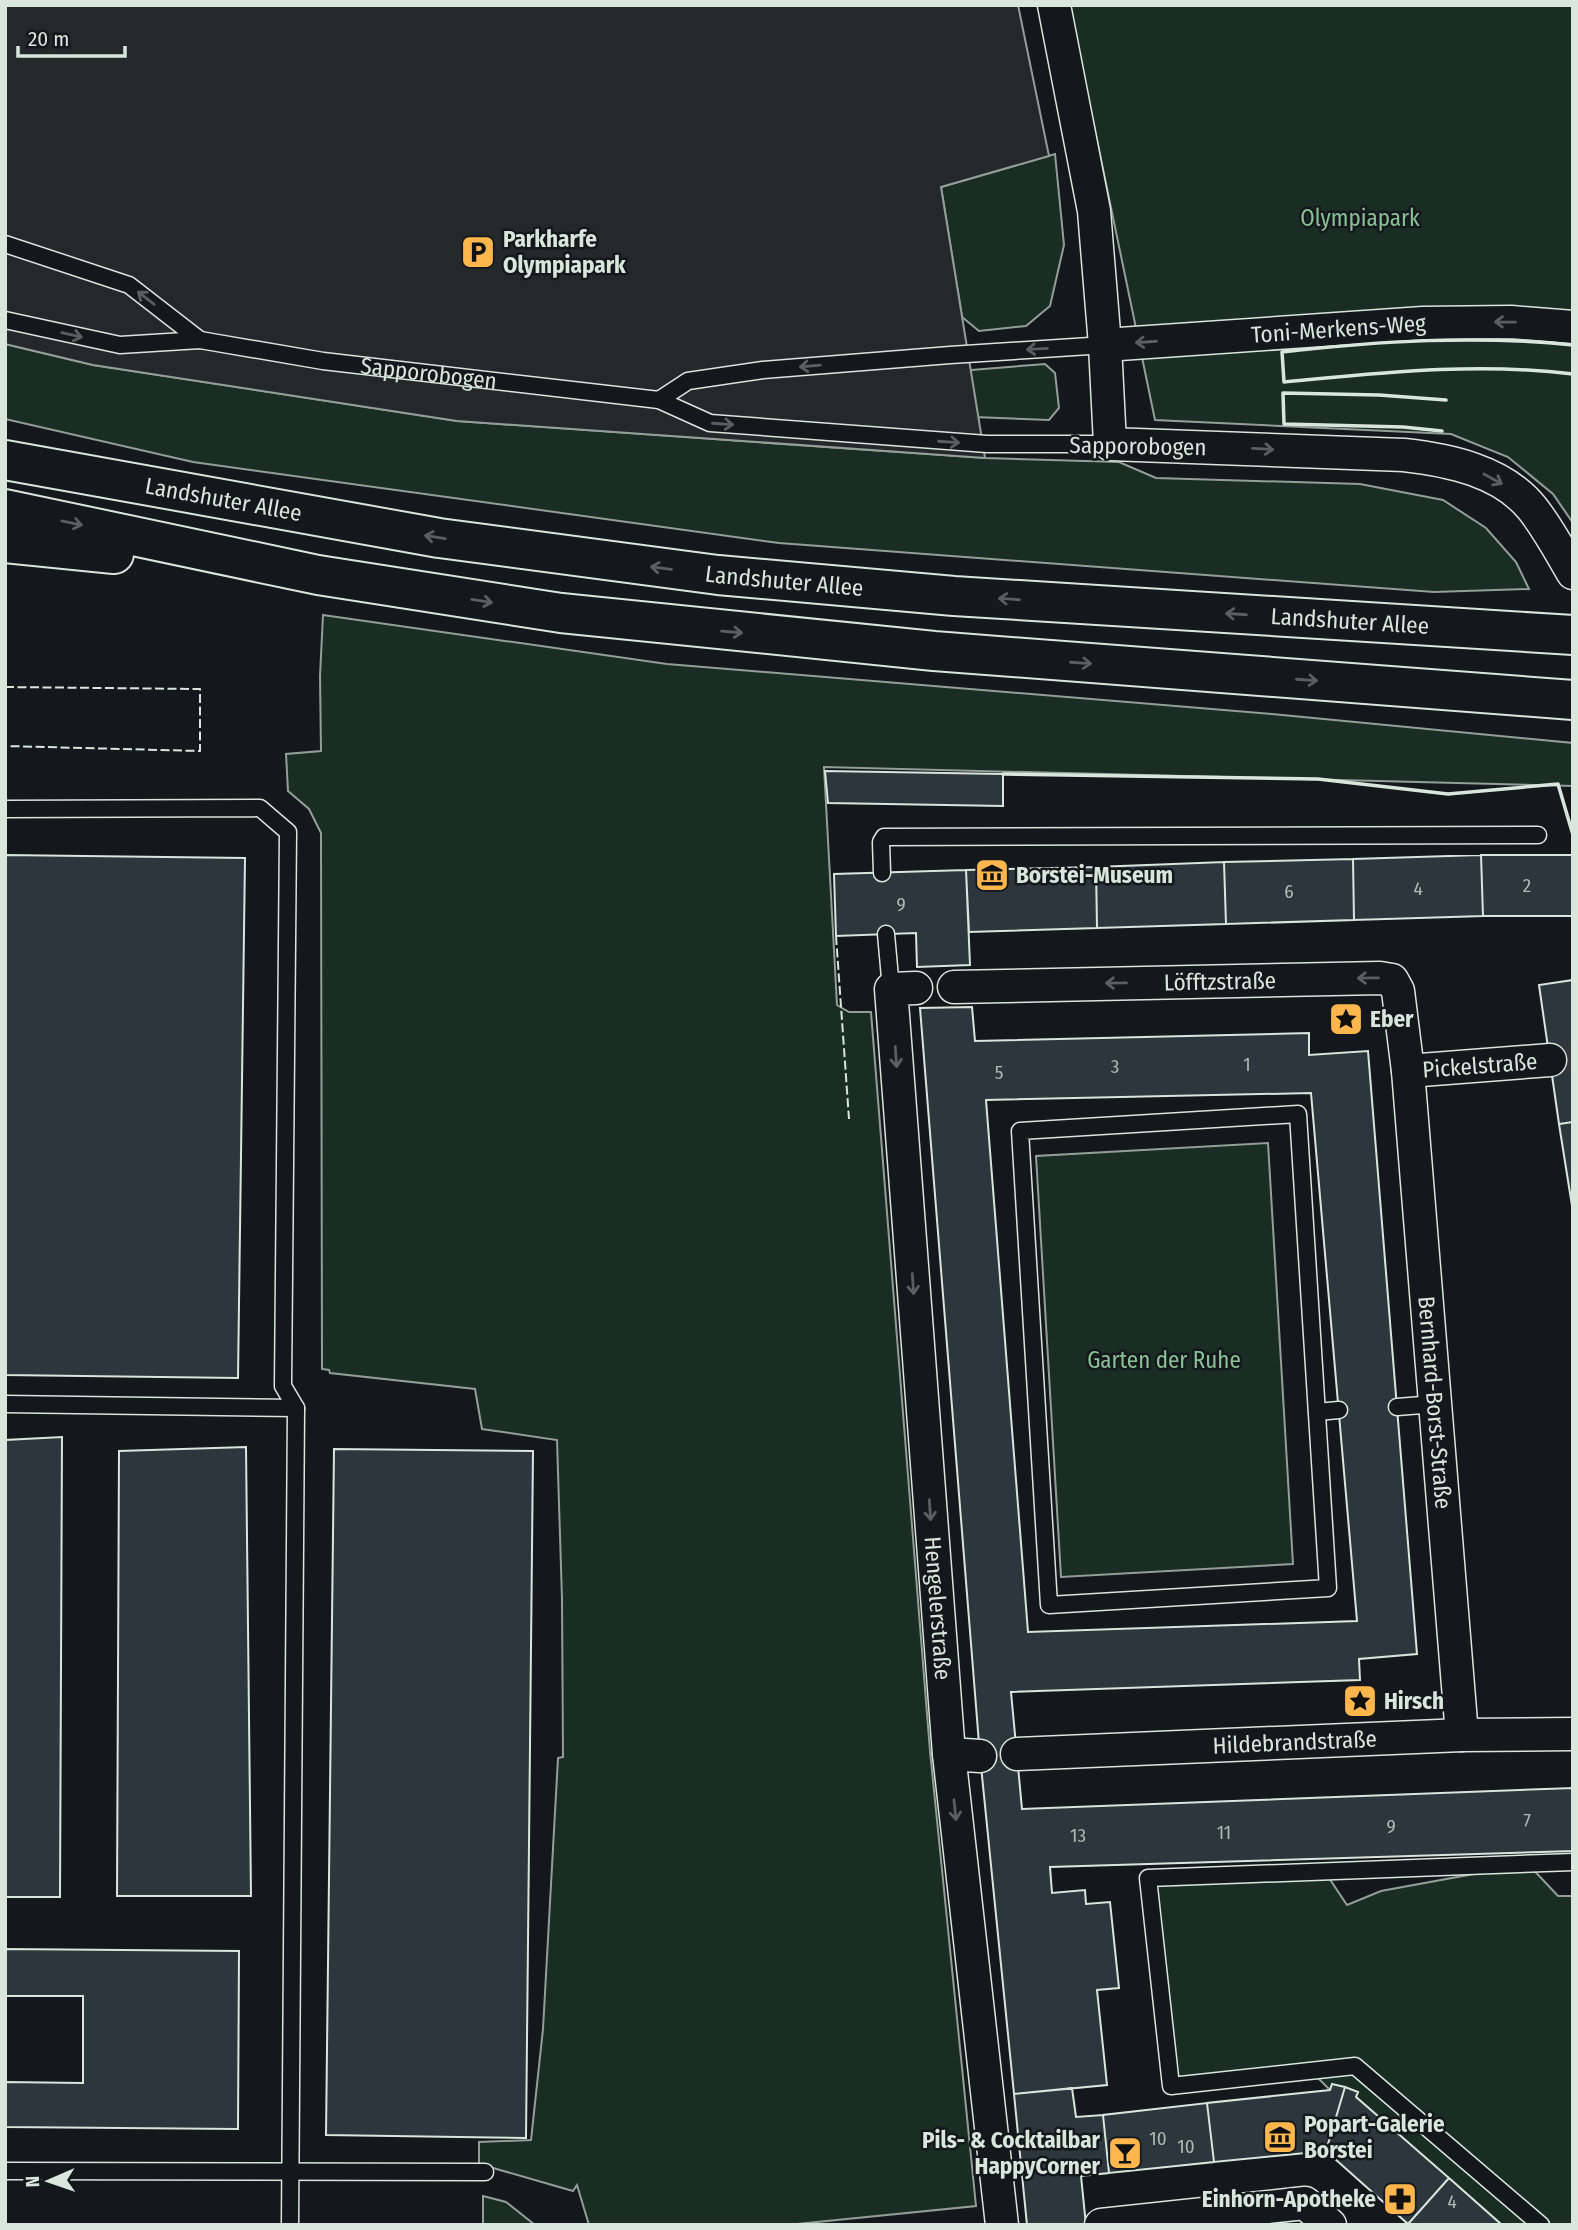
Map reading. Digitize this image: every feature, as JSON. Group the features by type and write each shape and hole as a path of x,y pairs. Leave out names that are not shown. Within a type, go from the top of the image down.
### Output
{"highway":[{"name":"Landshuter Allee","path":"5,460 439,538 718,575 954,596 1573,635"},
{"path":"5,509 318,575"},
{"path":"5,542 318,575 561,613 720,631 934,652 1573,700"}],"street":[{"path":"1054,5 1094,211 1110,444"},
{"name":"Toni-Merkens-Weg","path":"1105,345 1423,323 1511,322 1573,327"},
{"name":"Sapporobogen","path":"1110,444 1404,456 1429,458 1471,468 1497,481 1530,505 1549,531 1573,573"},
{"name":"Löfftzstraße","path":"954,987 1380,978 1392,980 1398,991 1408,1071"},
{"name":"Hengelerstraße","path":"904,988 1002,2225"},
{"name":"Pickelstraße","path":"1408,1071 1550,1060"},
{"name":"Bernhard-Borst-Straße","path":"1408,1071 1462,1735"},
{"name":"Hildebrandstraße","path":"1017,1754 1462,1735 1573,1734"},
{"path":"1101,2225 1305,2203 1329,2225"}],"lane":[{"name":"Sapporobogen","path":"5,244 129,285 200,340"},
{"name":"Sapporobogen","path":"5,320 120,345 200,340 323,361 659,400 710,423 987,444 1110,444"},
{"path":"659,400 688,381 763,370 1105,345"},
{"path":"5,809 260,808 288,832 284,1386 296,1408 290,2225"},
{"path":"882,873 881,842 884,837 1538,835"},
{"path":"886,934 904,988"},
{"path":"1298,1114 1317,1412 1328,1588 1049,1605 1020,1131 1298,1114"},
{"path":"1397,1407 1435,1404"},
{"path":"5,1405 296,1408"},
{"path":"1317,1412 1339,1410"},
{"path":"1541,2225 1355,2066 1171,2086 1148,1878 1573,1862"},
{"path":"5,2171 485,2172"}],"green space":[{"name":"Olympiapark","path":"1069,5 1573,5 1573,523 1553,494 1508,457 1451,434 1155,420"},
{"path":"1055,154 1064,245 1050,306 1026,326 979,331 962,317 941,187"},
{"path":"5,344 93,365 457,421 985,458 1119,462 1156,478 1360,484 1443,500 1486,528 1516,562 1529,589 1434,592 779,543 193,462 5,419"},
{"path":"1045,364 1055,373 1059,408 1049,420 724,407 708,391"},
{"path":"323,615 667,664 1272,714 1573,743 1573,786 824,767 837,1005 849,1012 871,1012 930,1751 976,2206 787,2225 589,2225 577,2185 573,2191 479,2164 479,2142 531,2140 543,2029 558,1758 563,1757 557,1440 482,1429 475,1389 330,1373 329,1370 322,1369 321,833 309,809 288,791 286,754 321,751 320,676"},
{"name":"Garten der Ruhe","path":"1268,1143 1293,1564 1061,1577 1036,1156"},
{"path":"1528,1864 1558,1896 1573,1896 1573,2225 1502,2225 1356,2097 1358,2092 1332,2085 1330,2090 1311,2071 1171,2086 1148,1878 1329,1878 1347,1905 1381,1891"},
{"path":"483,2196 506,2202 535,2225 483,2225"}],"shaded area":[{"name":"Parkharfe Olympiapark","path":"5,5 1018,5 1049,156 941,187 985,458 457,421 93,365 5,344"}],"building":[{"path":"825,771 1003,774 1003,806 828,803"},
{"path":"5,855 245,858 238,1378 5,1375"},
{"path":"1481,855 1573,855 1573,916 1483,916"},
{"path":"1481,855 1483,916 1354,920 1353,859"},
{"path":"1353,859 1354,920 1226,924 1224,862"},
{"path":"1224,862 1226,924 1097,928 1096,867"},
{"path":"1096,867 1097,928 969,932 966,870"},
{"path":"966,870 970,965 917,967 916,933 836,936 834,874"},
{"path":"1573,980 1573,1122 1559,1124 1539,985"},
{"path":"972,1007 975,1041 1309,1033 1309,1055 1368,1051 1417,1654 1359,1659 1360,1680 1011,1692 1022,1809 1573,1788 1573,1851 1050,1867 1052,1893 1085,1890 1086,1904 1110,1902 1119,1988 1097,1990 1107,2085 1014,2094 980,1756 920,1008","holes":["1311,1093 1357,1621 1028,1632 986,1100"]},
{"path":"1573,1122 1573,1212 1559,1124"},
{"path":"62,1437 60,1897 5,1897 5,1440"},
{"path":"246,1447 251,1896 117,1896 119,1451"},
{"path":"334,1449 533,1451 526,2138 326,2135"},
{"path":"5,1949 239,1951 238,2129 5,2127 5,2082 83,2083 83,1996 5,1996"},
{"path":"1332,2084 1345,2087 1326,2151 1214,2162 1207,2103 1330,2090"},
{"path":"1345,2087 1358,2092 1356,2097 1449,2178 1408,2224 1326,2151"},
{"path":"1072,2088 1076,2117 1103,2115 1109,2173 1081,2176 1086,2225 1027,2225 1014,2094"},
{"path":"1207,2103 1214,2162 1109,2173 1103,2115"},
{"path":"1449,2178 1502,2225 1408,2224"}],"tunnel":[{"path":"1550,1060 1573,1057"}],"fence":[{"path":"5,687 200,689 200,751 5,746"},
{"path":"836,936 849,1119"}],"wall":[{"path":"1573,345 1464,340 1355,345 1282,352 1284,382 1392,372 1464,369 1573,374"},
{"path":"1442,431 1403,427 1284,424 1283,393 1379,395 1446,400"},
{"path":"1003,774 1318,779 1448,794 1558,784 1573,835"}],"place":[{"name":"Parkharfe Olympiapark","path":"478,252"},
{"name":"Borstei-Museum","path":"992,875"},
{"name":"Eber","path":"1346,1019"},
{"name":"Hirsch","path":"1360,1701"},
{"name":"Popart-Galerie Borstei","path":"1280,2137"},
{"name":"Pils- & Cocktailbar HappyCorner","path":"1125,2153"},
{"name":"Einhorn-Apotheke","path":"1400,2199"}]}
